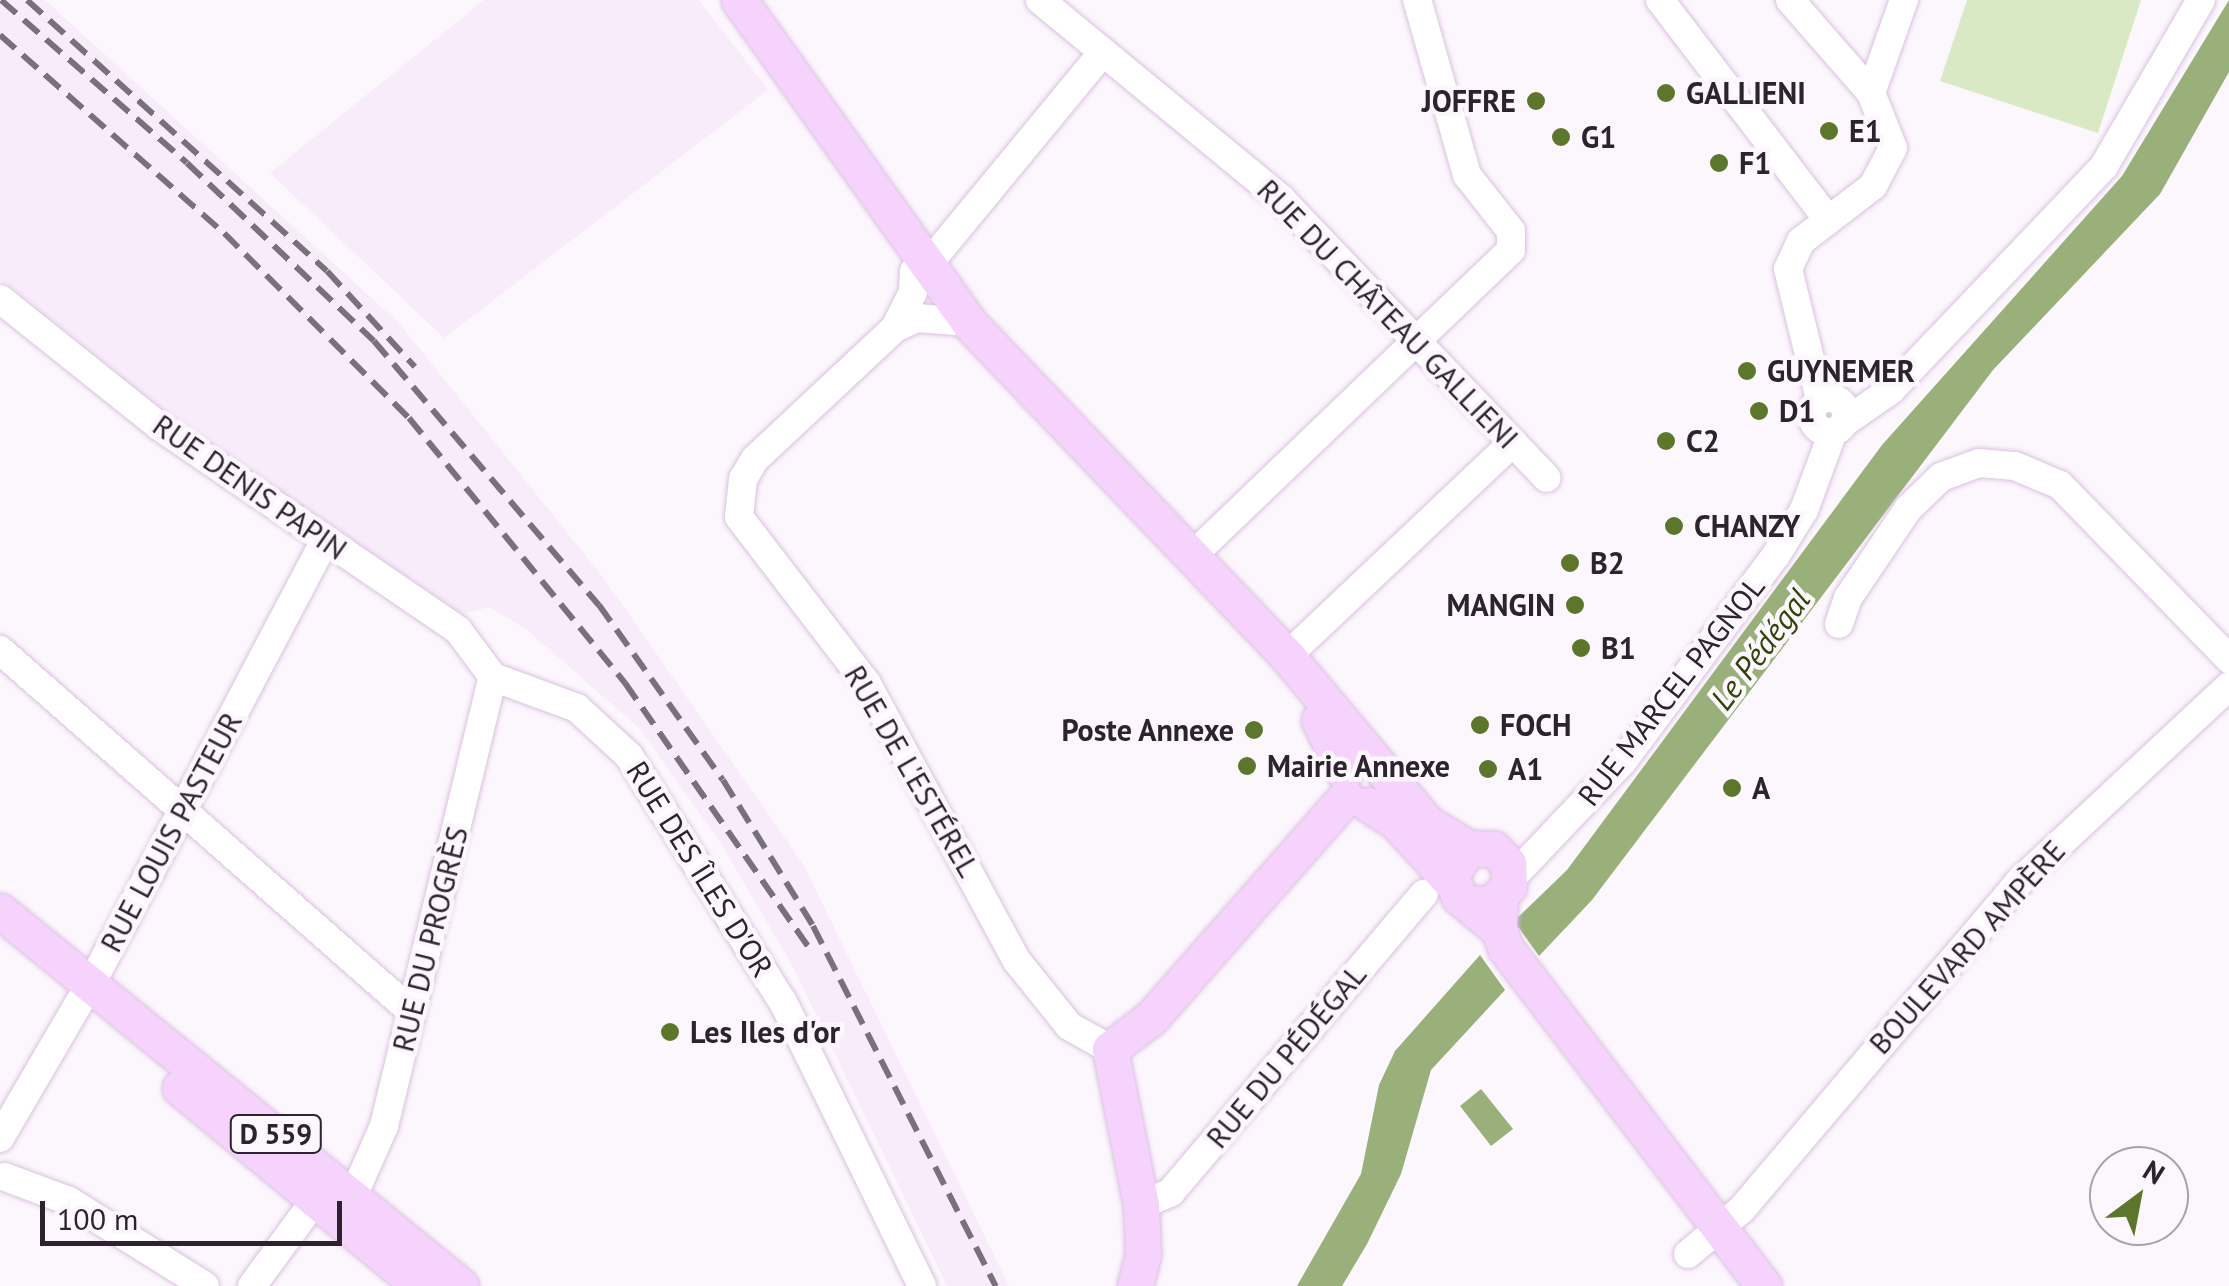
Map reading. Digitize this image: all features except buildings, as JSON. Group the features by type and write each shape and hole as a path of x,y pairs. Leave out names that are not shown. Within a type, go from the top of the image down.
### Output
{"main road":[{"path":"726,0 920,269 1288,656 1363,782"},
{"path":"739,0 956,321 1124,502 1170,562 1270,659 1396,822 1479,891 1529,978 1724,1226 1764,1286"},
{"path":"1135,1286 1144,1253 1141,1205 1110,1048 1151,1018 1363,782"},
{"name":"D 559","path":"0,911 83,993 315,1200 420,1286"},
{"name":"D 559","path":"0,936 83,993 353,1196 461,1286"}],"street":[{"name":"RUE DU CHÂTEAU GALLIENI","path":"1040,0 1281,199 1547,478"},
{"path":"1192,556 1511,250 1510,232 1466,174 1417,0"},
{"path":"1790,0 1871,93 1893,148 1892,160 1873,186 1793,253 1786,281 1831,416"},
{"path":"1871,93 1904,0"},
{"path":"1831,416 1894,372 2078,180 2190,0"},
{"path":"1831,416 1891,390 2104,166 2201,0"},
{"path":"1668,3 1828,220"},
{"path":"895,328 920,269 1103,52"},
{"name":"RUE DENIS PAPIN","path":"0,299 159,426 458,630 494,677"},
{"path":"895,328 916,318 956,321"},
{"name":"RUE DE L'ESTÉREL","path":"895,328 755,459 743,479 739,518 867,684 1016,960 1069,1026 1110,1048"},
{"name":"RUE MARCEL PAGNOL","path":"1479,891 1623,761 1776,555 1804,510 1831,416"},
{"path":"1288,656 1513,442"},
{"path":"1840,624 1848,598 1908,509 1941,477 1979,463 2015,466 2060,484 2229,659"},
{"name":"RUE LOUIS PASTEUR","path":"5,1154 83,993 325,540"},
{"path":"0,650 412,1012"},
{"name":"RUE DU PROGRÈS","path":"353,1196 376,1154 494,677"},
{"name":"RUE DES ÎLES D'OR","path":"494,677 578,708 629,756 783,1002 922,1286"},
{"name":"BOULEVARD AMPÈRE","path":"1688,1254 1724,1226 2018,884 2229,686"},
{"name":"RUE DU PÉDÉGAL","path":"1141,1205 1171,1192 1479,891"},
{"path":"5,1154 69,1201 205,1286"},
{"path":"252,1286 315,1200"}],"shaded area":[{"path":"0,0 45,0 399,323 605,580 803,864 1009,1286 947,1286 792,965 720,842 639,728 527,630 489,607 463,614 190,431 0,278"},
{"path":"484,0 699,0 768,90 444,338 270,173"},
{"path":"1967,0 2141,0 2098,133 1940,81"}],"water":[{"name":"Le Pédégal","path":"2229,0 2229,72 2160,194 1993,370 1592,900 1539,956 1514,921 1567,870 1882,445 2122,176"},
{"path":"1480,955 1505,990 1431,1070 1401,1174 1367,1244 1342,1286 1297,1286 1361,1174 1379,1085 1395,1051"},
{"path":"1481,1089 1513,1129 1491,1146 1460,1106"}],"railway":[{"path":"1,0 187,163 374,341 599,605 723,780 813,926 996,1286"},
{"path":"27,0 327,271 415,367"},
{"path":"0,35 224,233 409,418 625,683 809,948"}],"place":[{"name":"GALLIENI","path":"1666,93"},
{"name":"JOFFRE","path":"1536,101"},
{"name":"E1","path":"1829,131"},
{"name":"G1","path":"1561,137"},
{"name":"F1","path":"1719,163"},
{"name":"GUYNEMER","path":"1747,371"},
{"name":"D1","path":"1759,411"},
{"name":"C2","path":"1666,441"},
{"name":"CHANZY","path":"1674,526"},
{"name":"B2","path":"1570,563"},
{"name":"MANGIN","path":"1575,605"},
{"name":"B1","path":"1581,648"},
{"name":"FOCH","path":"1480,725"},
{"name":"Poste Annexe","path":"1254,730"},
{"name":"Mairie Annexe","path":"1247,766"},
{"name":"A1","path":"1488,769"},
{"name":"A","path":"1732,788"},
{"name":"Les Iles d'or","path":"670,1032"}]}
